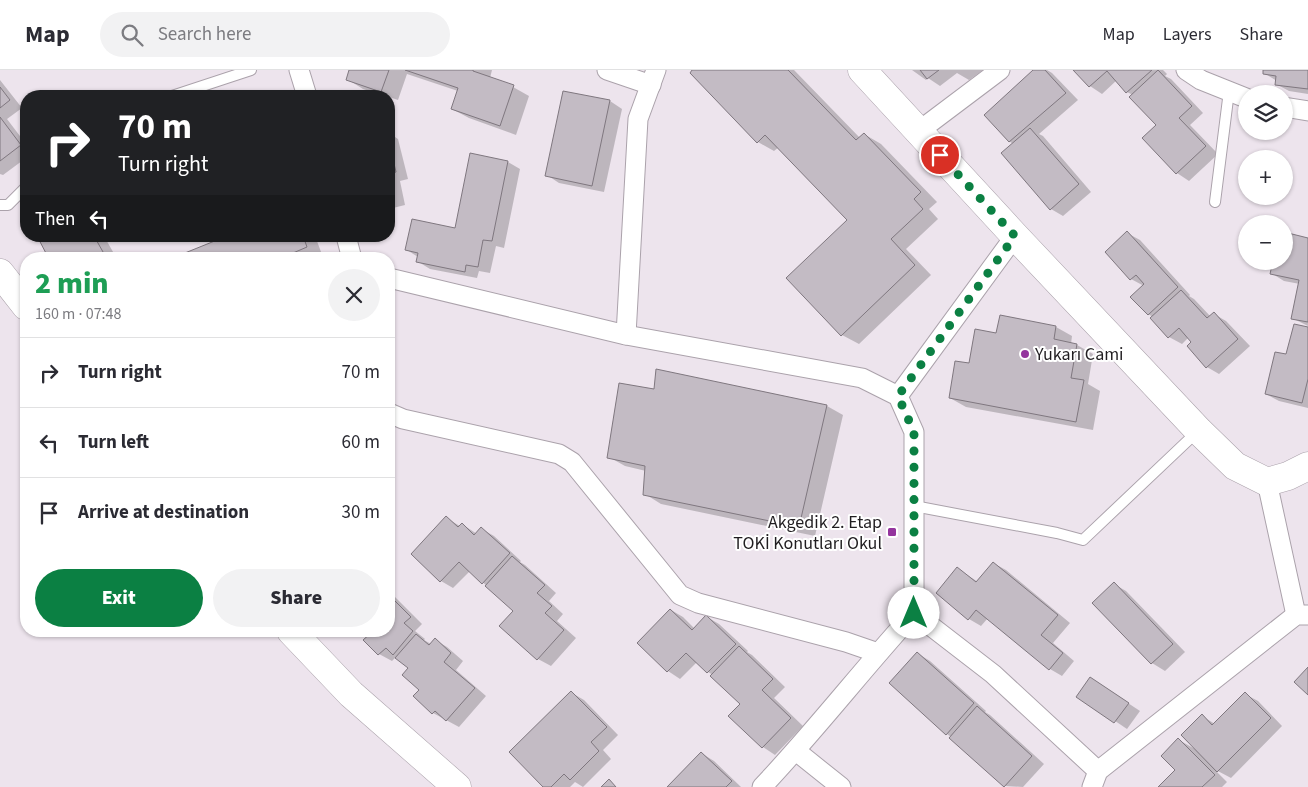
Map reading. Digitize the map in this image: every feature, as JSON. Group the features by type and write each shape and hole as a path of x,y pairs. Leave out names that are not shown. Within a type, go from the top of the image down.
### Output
{"street":[{"path":"299,70 304,90"},
{"path":"606,70 654,78 638,119 626,335"},
{"path":"862,70 1015,236 1199,431 1235,466 1267,482 1288,476 1308,466"},
{"path":"919,131 1000,70"},
{"path":"1186,70 1201,80 1238,95"},
{"path":"1293,108 1308,111"},
{"path":"898,396 1015,236"},
{"path":"0,273 20,298"},
{"path":"395,279 626,335 862,378 898,396 914,432 914,613 878,652 796,751 762,787"},
{"path":"395,415 559,454 572,462 680,595 698,603 878,652"},
{"path":"914,613 992,674 1095,779 1302,615 1267,482"},
{"path":"297,637 351,694 457,787"},
{"path":"796,751 841,787"}],"lane":[{"path":"190,90 250,70"},
{"path":"1216,202 1238,95"},
{"path":"0,205 8,204 20,193"},
{"path":"914,506 1057,533 1082,540 1199,431"}],"building":[{"path":"349,70 389,70 382,90 375,90 346,80"},
{"path":"405,70 473,70 514,85 500,126 451,109 458,88"},
{"path":"692,70 788,70 856,140 864,133 921,192 914,199 923,209 891,239 915,265 841,336 786,278 847,220 765,135 757,143 690,73"},
{"path":"920,70 939,70 927,79"},
{"path":"1033,70 1045,70 1066,93 1009,142 984,115"},
{"path":"1073,70 1152,70 1126,93 1107,71 1089,87"},
{"path":"1158,70 1192,106 1179,118 1206,146 1176,174 1142,138 1156,125 1129,97"},
{"path":"1263,70 1308,70 1308,89 1293,87 1293,85 1275,85 1276,76 1263,74"},
{"path":"0,87 10,100 0,108"},
{"path":"563,91 610,100 592,186 545,176"},
{"path":"0,117 20,146 0,161"},
{"path":"1030,128 1079,184 1050,210 1001,153"},
{"path":"470,153 508,161 492,241 483,240 478,267 466,265 465,272 416,262 418,253 405,250 412,219 455,228"},
{"path":"1127,231 1178,287 1148,315 1130,297 1144,284 1136,275 1130,280 1105,252"},
{"path":"1293,234 1308,238 1308,322 1291,319 1299,280 1270,274 1271,270 1293,270"},
{"path":"40,242 97,242 103,252 45,252"},
{"path":"212,242 305,242 307,247 295,252 187,252"},
{"path":"1181,290 1207,318 1214,312 1238,339 1206,368 1187,346 1191,342 1179,328 1168,338 1150,318"},
{"path":"1000,315 1056,326 1054,339 1077,344 1071,378 1084,380 1076,422 949,398 955,361 969,363 975,329 996,333"},
{"path":"1294,324 1308,327 1308,379 1302,403 1265,394 1275,352 1286,354"},
{"path":"656,369 827,405 799,527 643,495 645,466 607,458 619,383 654,389"},
{"path":"446,516 458,527 462,523 474,535 481,527 510,553 482,584 459,562 440,582 411,554"},
{"path":"512,556 545,585 537,593 552,606 545,613 564,630 537,660 499,626 513,611 485,586"},
{"path":"993,562 1058,615 1041,635 1063,653 1049,670 976,610 968,620 936,593 957,567 976,582"},
{"path":"1114,582 1173,644 1151,664 1092,603"},
{"path":"395,601 411,617 404,623 413,631 393,655 386,648 378,655 363,640 366,637 395,637"},
{"path":"670,609 692,630 706,615 736,644 707,673 686,653 667,672 637,643"},
{"path":"416,634 429,645 435,638 451,653 444,662 475,688 446,721 435,711 432,714 413,696 419,690 402,675 408,668 395,658"},
{"path":"739,646 773,679 762,690 791,718 762,748 728,716 740,704 710,676"},
{"path":"917,652 974,703 946,735 889,683"},
{"path":"1308,667 1308,695 1294,682"},
{"path":"1090,677 1129,703 1114,723 1076,697"},
{"path":"571,691 607,727 591,742 599,751 570,780 564,774 551,787 543,787 509,752"},
{"path":"1245,692 1271,718 1217,772 1181,735 1202,714 1212,725"},
{"path":"977,706 1032,756 1004,787 949,738"},
{"path":"1178,738 1215,775 1202,787 1158,787 1175,770 1161,756"},
{"path":"701,752 732,781 726,787 667,787"},
{"path":"609,779 616,787 601,787"}],"place":[{"name":"Yukarı Cami","path":"1025,354"},
{"name":"Akgedik 2. Etap TOKİ Konutları Okul","path":"892,532"}],"route":[{"path":"914,613 914,432 898,396 1015,236 940,155"}]}
